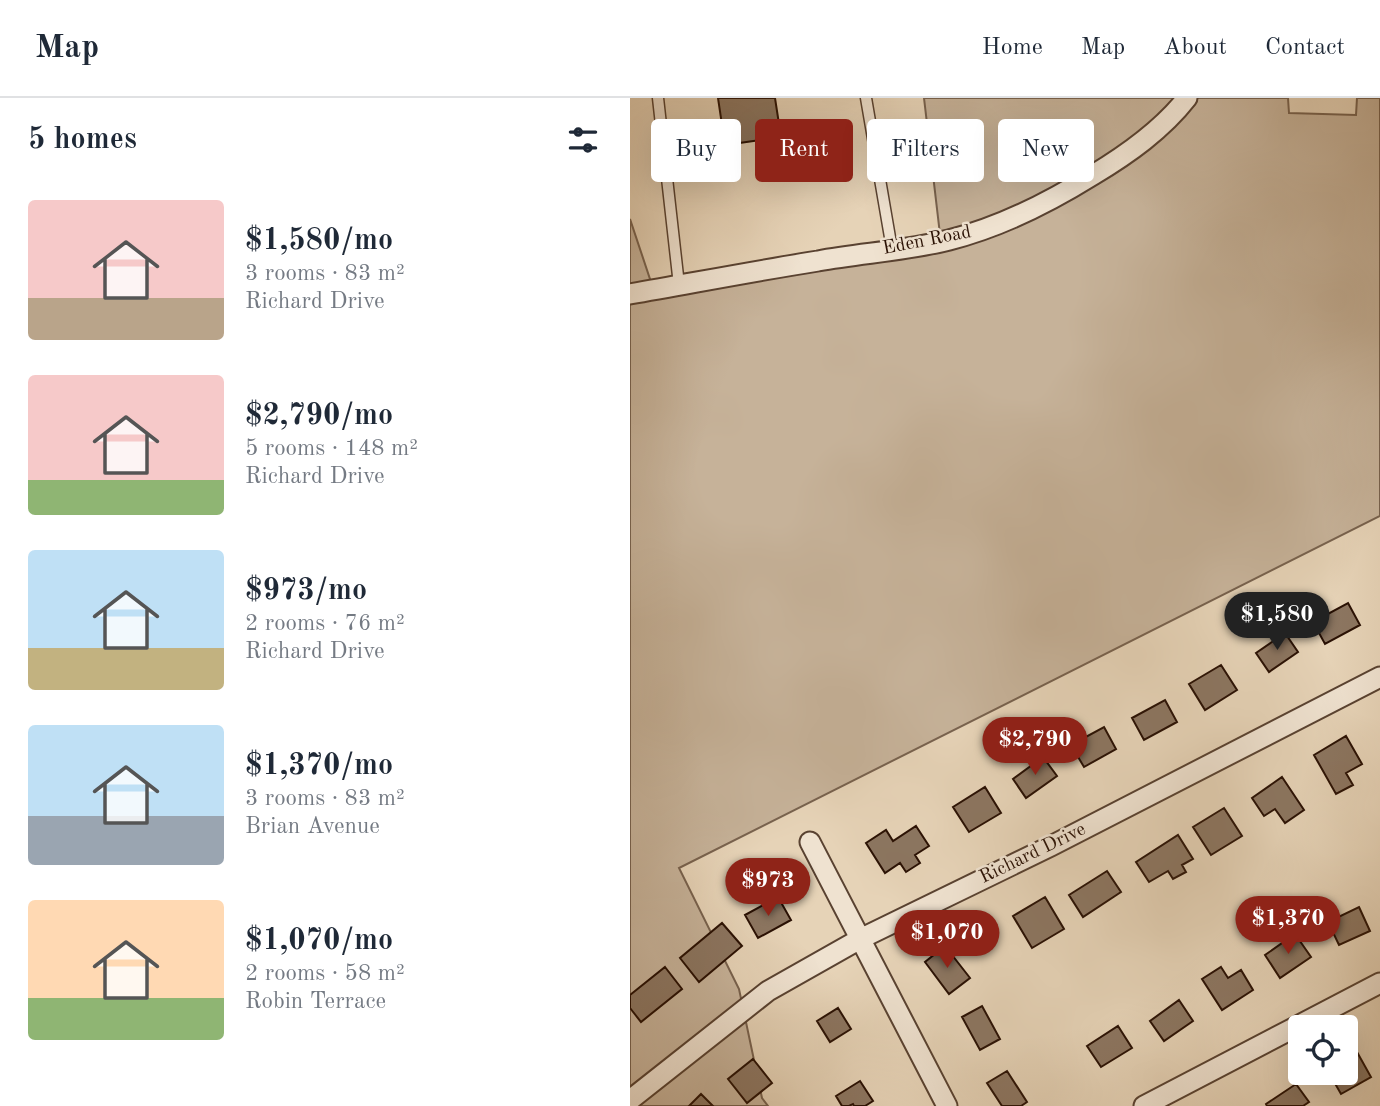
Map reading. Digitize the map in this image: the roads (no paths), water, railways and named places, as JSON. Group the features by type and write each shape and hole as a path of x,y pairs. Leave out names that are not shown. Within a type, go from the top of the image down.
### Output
{"street":[{"name":"Eden Road","path":"630,294 951,240 987,228 1029,212 1118,160 1152,134 1187,98"},
{"name":"Richard Drive","path":"630,1100 768,991 860,939 1063,840 1380,677"},
{"path":"810,842 947,1106"},
{"path":"1144,1106 1380,983"}],"lane":[{"path":"658,98 679,285"},
{"path":"866,98 892,249"}]}
